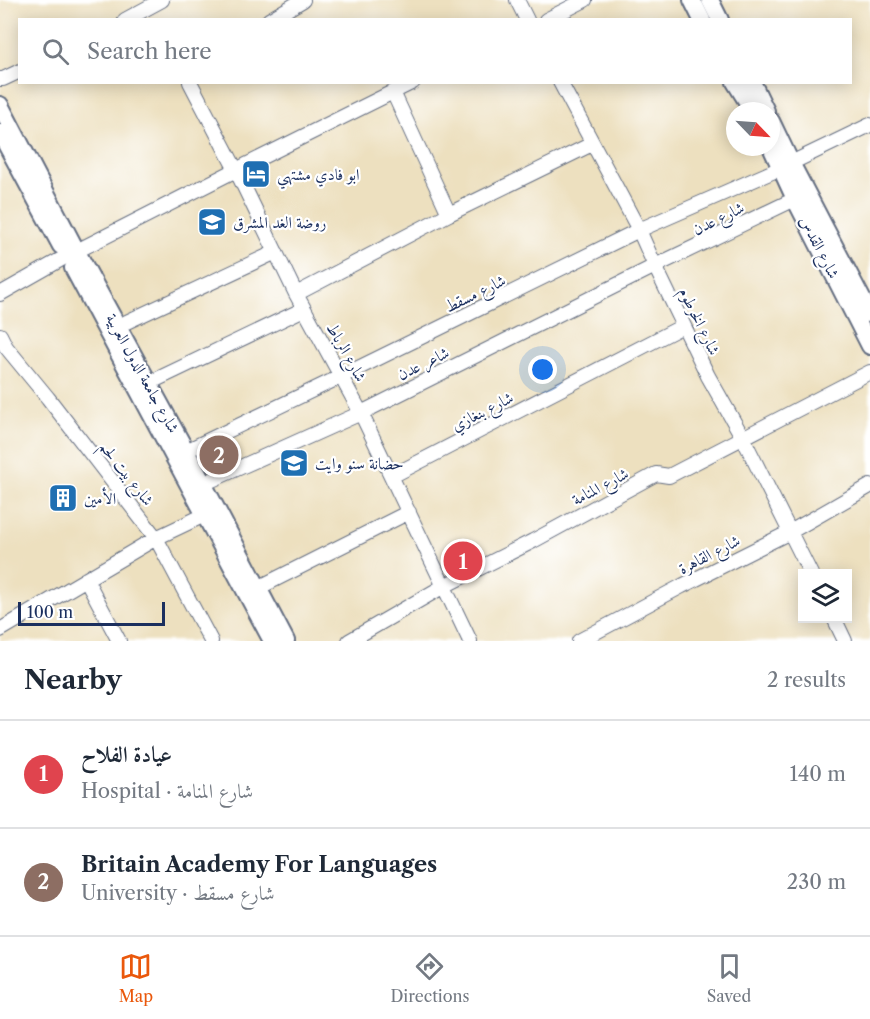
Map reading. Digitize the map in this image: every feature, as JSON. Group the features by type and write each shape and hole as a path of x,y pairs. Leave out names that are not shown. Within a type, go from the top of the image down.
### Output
{"main road":[{"path":"692,0 701,18"},
{"path":"710,0 719,18"},
{"path":"736,84 747,102"},
{"path":"753,84 762,102"},
{"name":"شارع جامعة الدول العربية","path":"0,105 72,254 210,513 272,641"},
{"name":"شارع جامعة الدول العربية","path":"0,133 118,326 204,484 210,513 258,588 286,641"},
{"name":"شارع القدس","path":"780,147 795,199 870,346"},
{"name":"شارع القدس","path":"778,156 786,165 870,314"}],"street":[{"path":"130,18 150,9 162,0"},
{"path":"272,18 303,0"},
{"path":"517,0 526,18"},
{"path":"550,18 585,0"},
{"path":"1,80 18,72"},
{"name":"شارع الرباط","path":"191,84 296,294 361,413 470,641"},
{"path":"0,294 72,254 409,84"},
{"name":"شارع الخرطوم","path":"561,84 639,230 708,376 743,438 809,569"},
{"path":"393,92 449,214"},
{"name":"شارع مسقط","path":"186,451 639,230 870,125"},
{"path":"296,294 449,214 592,144"},
{"name":"شارع عدن","path":"655,266 795,199"},
{"path":"118,326 276,252"},
{"name":"شاعر عدن","path":"204,484 361,413 655,266"},
{"path":"149,383 304,309"},
{"name":"شارع بنغازي","path":"392,477 683,326"},
{"name":"شارع بيت لحم","path":"2,344 48,398 156,538 211,641"},
{"name":"شارع المنامة","path":"349,641 444,586 656,474 669,476 870,372"},
{"name":"شارع القاهرة","path":"579,641 790,532 870,486"},
{"name":"شارع القاهرة","path":"853,497 870,491"},
{"path":"258,588 409,512"},
{"path":"0,630 156,538 210,513"},
{"path":"86,579 119,641"},
{"path":"836,623 845,641"}],"place":[{"name":"ابو فادي مشتهي","path":"256,174"},
{"name":"روضة الغد المشرق","path":"212,222"},
{"name":"Britain Academy For Languages","path":"219,455"},
{"name":"حضانة سنو وايت","path":"294,463"},
{"name":"الأمين","path":"63,498"},
{"name":"عيادة الفلاح","path":"463,561"}]}
